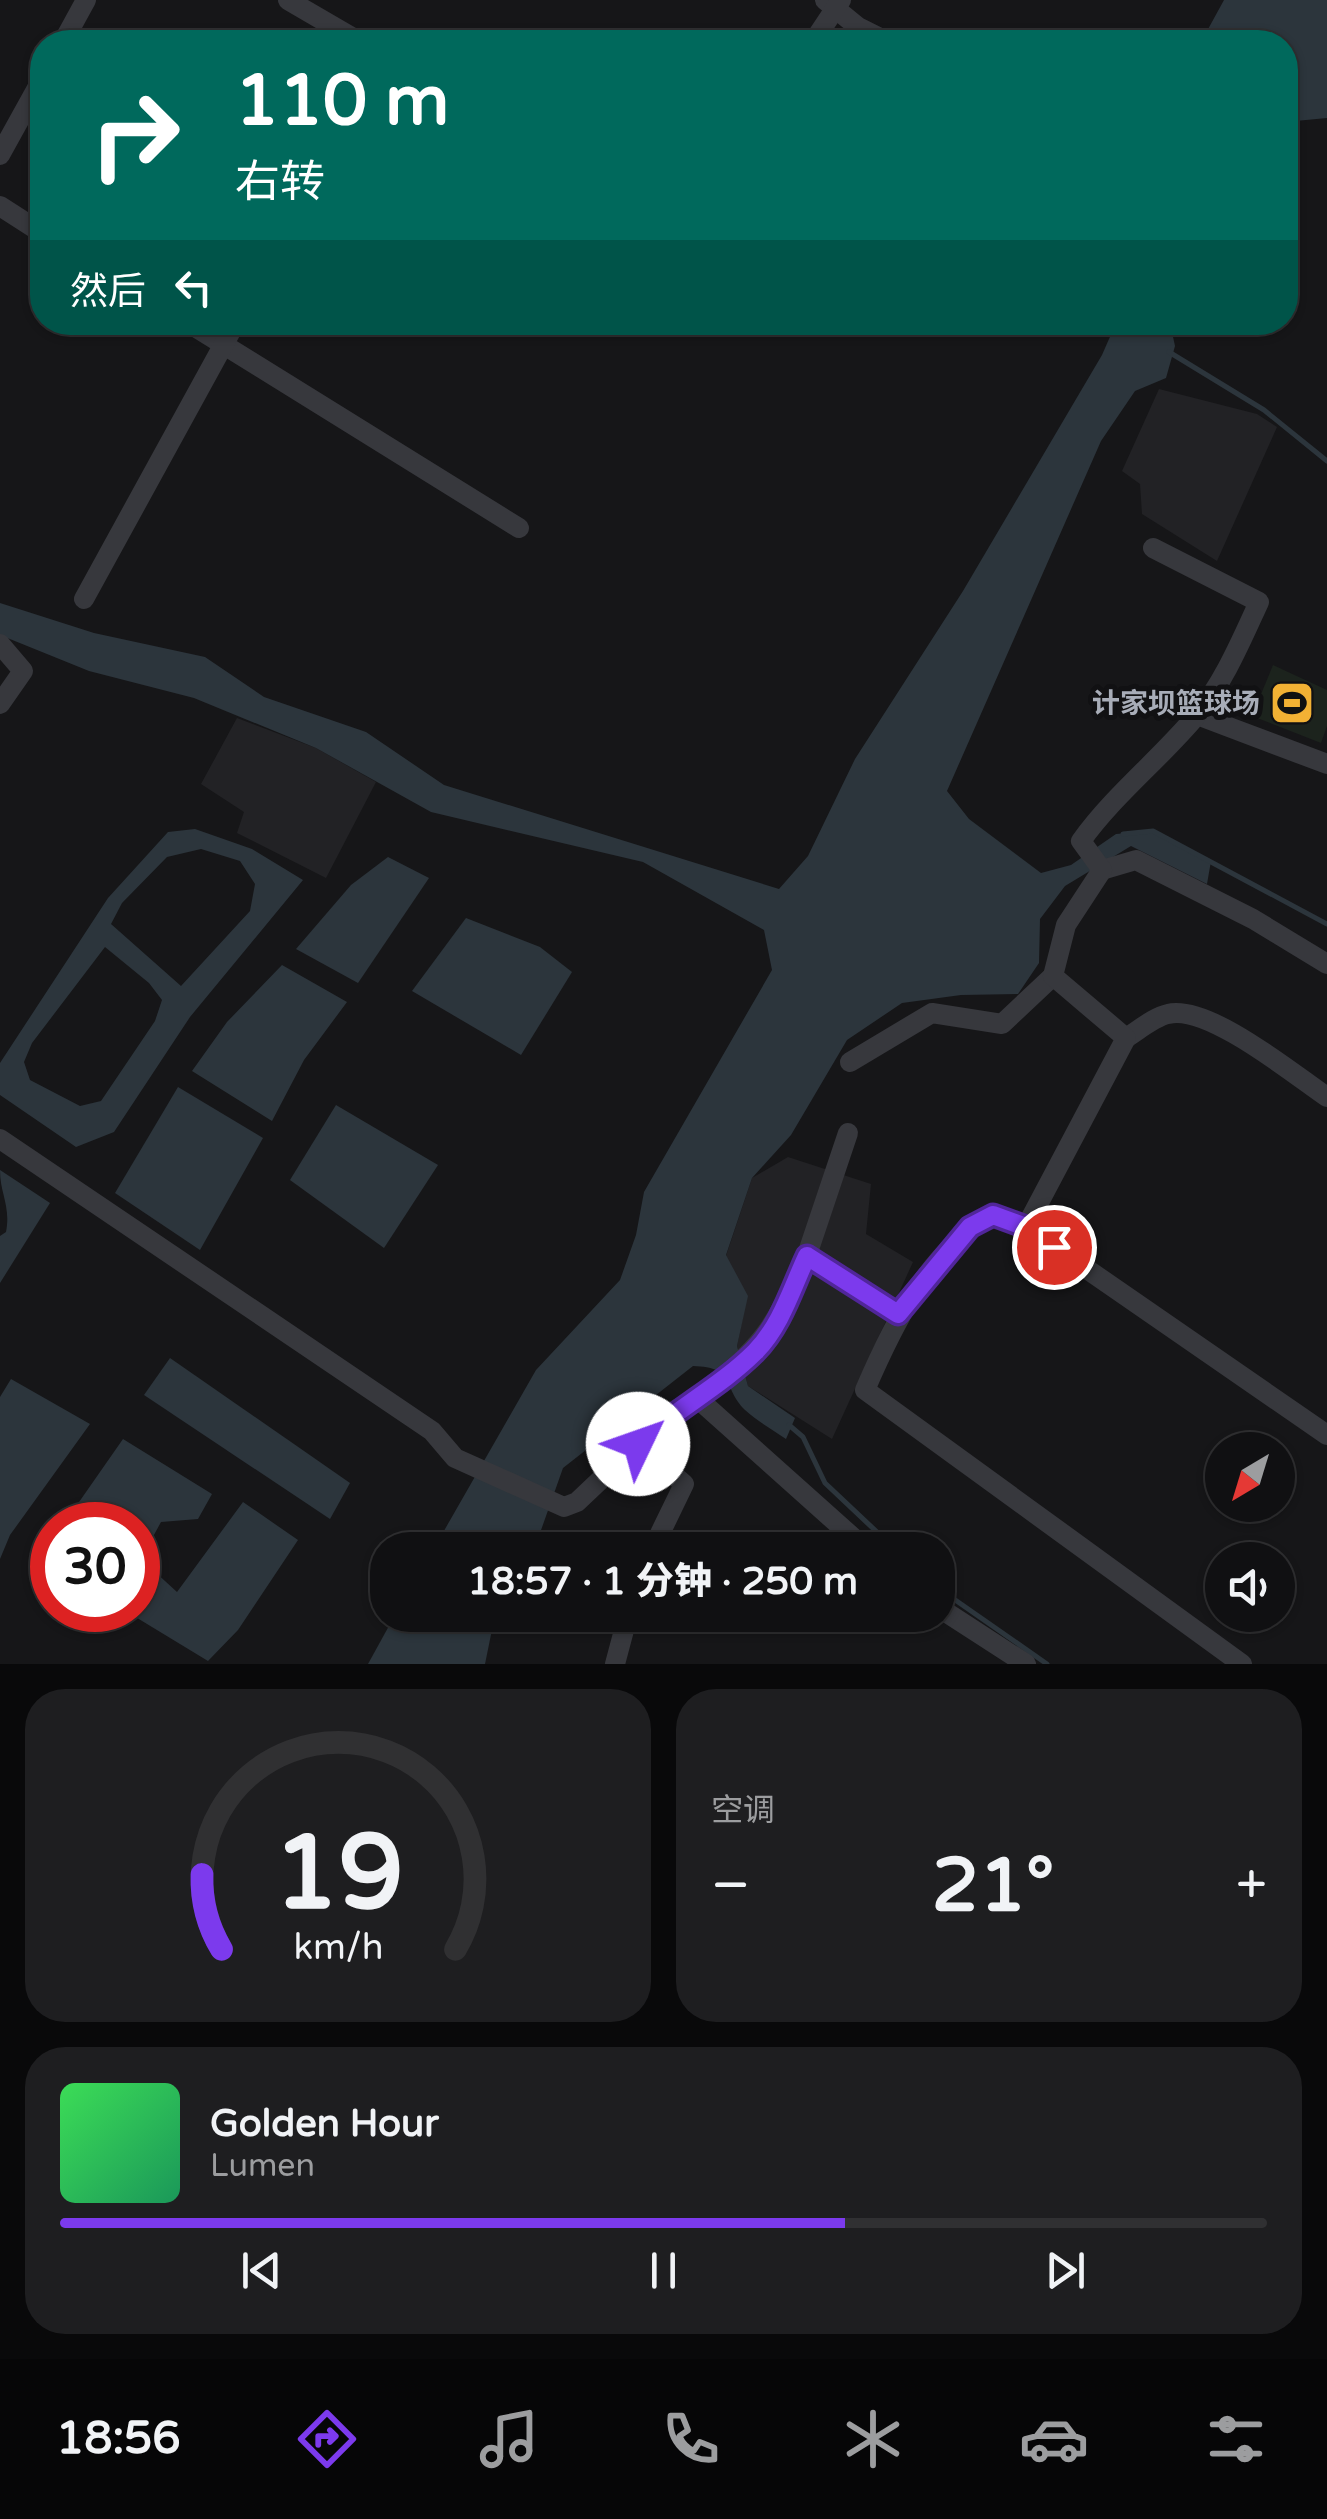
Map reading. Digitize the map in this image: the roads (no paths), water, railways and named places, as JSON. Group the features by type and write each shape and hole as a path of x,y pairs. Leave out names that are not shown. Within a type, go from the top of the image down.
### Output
{"street":[{"path":"69,30 86,0"},
{"path":"288,0 339,30"},
{"path":"819,30 834,3 871,30"},
{"path":"0,155 30,100"},
{"path":"0,206 30,225"},
{"path":"208,335 520,528"},
{"path":"84,599 228,335"},
{"path":"1102,870 1081,842 1104,809 1197,715 1227,672 1259,602 1152,548"},
{"path":"0,644 22,671 0,704"},
{"path":"1197,715 1327,764"},
{"path":"850,1062 932,1013 1002,1024 1052,976 1066,925 1102,870 1136,860 1253,919 1327,964"},
{"path":"1052,976 1126,1038"},
{"path":"1026,1227 1126,1038 1166,1014 1189,1013 1229,1032 1327,1097"},
{"path":"0,1140 432,1432 456,1458 564,1507 577,1502 672,1412 697,1398 756,1352 775,1326 807,1256 848,1133"},
{"path":"1242,1664 864,1390 898,1314 970,1227 993,1215 1026,1227 1327,1435"},
{"path":"807,1256 898,1314"},
{"path":"697,1398 847,1532"},
{"path":"638,1444 684,1484 661,1532"},
{"path":"955,1618 1026,1664"},
{"path":"615,1664 623,1632"}],"waterway":[{"path":"1169,352 1264,410 1327,461"},
{"path":"1123,834 1153,831 1327,924"},
{"path":"789,1425 803,1437 825,1483 877,1532"},
{"path":"955,1600 1047,1664"}],"place":[{"name":"计家坝篮球场","path":"1292,703"}]}
